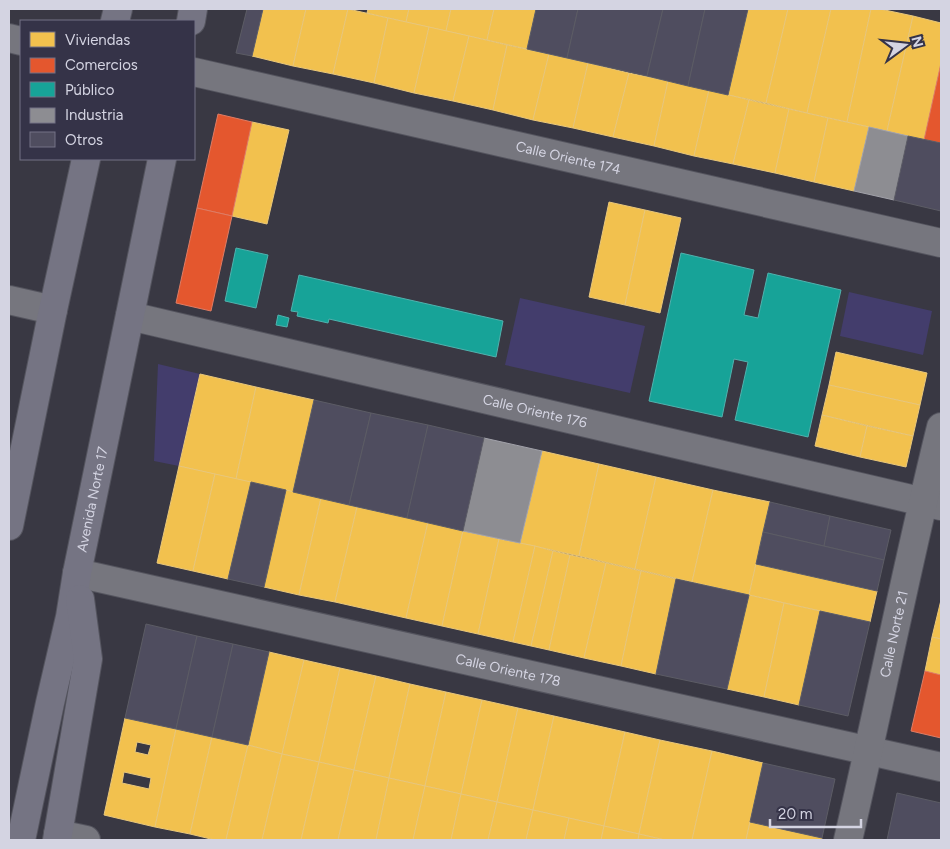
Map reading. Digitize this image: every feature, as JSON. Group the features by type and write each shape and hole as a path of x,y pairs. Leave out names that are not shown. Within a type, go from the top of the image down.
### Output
{"main road":[{"path":"9,526 86,160"},
{"name":"Avenida Norte 17","path":"21,840 70,617 77,573 162,160"},
{"path":"57,837 88,659 77,573"}],"street":[{"name":"Calle Oriente 174","path":"195,72 941,243"},
{"path":"9,300 53,310"},
{"name":"Calle Oriente 176","path":"130,316 932,504"},
{"name":"Calle Norte 21","path":"848,840 932,504 941,427"},
{"name":"Calle Oriente 178","path":"77,573 941,767"},
{"path":"57,837 86,840"}],"shaded area":[{"path":"849,292 932,311 923,355 840,336"},
{"path":"520,298 645,326 630,393 505,365"},
{"path":"158,364 200,374 179,466 154,461"}],"building: Viviendas":[{"path":"263,9 306,9 293,66 252,56"},
{"path":"306,9 348,9 333,74 293,66"},
{"path":"348,9 388,18 374,83 333,74"},
{"path":"368,9 409,9 406,22 367,13"},
{"path":"409,9 451,9 446,31 406,22"},
{"path":"451,9 494,9 487,40 446,31"},
{"path":"494,9 536,9 527,49 487,40"},
{"path":"748,9 788,9 766,103 728,95"},
{"path":"788,9 831,9 807,113 766,103"},
{"path":"831,9 871,9 847,122 807,113"},
{"path":"871,9 913,16 887,131 847,122"},
{"path":"913,16 941,23 941,63 924,140 887,131"},
{"path":"388,18 429,27 414,93 374,83"},
{"path":"429,27 469,36 453,101 414,93"},
{"path":"469,36 507,45 493,110 453,101"},
{"path":"507,45 549,54 533,120 493,110"},
{"path":"549,54 588,63 573,128 533,120"},
{"path":"588,63 629,73 613,137 573,128"},
{"path":"629,73 668,81 654,146 613,137"},
{"path":"668,81 709,90 694,156 654,146"},
{"path":"709,90 749,100 733,164 694,156"},
{"path":"749,100 789,109 775,173 733,164"},
{"path":"789,109 828,118 814,182 775,173"},
{"path":"828,118 869,127 854,191 814,182"},
{"path":"252,122 289,130 267,224 232,216"},
{"path":"609,202 645,210 625,305 589,297"},
{"path":"645,210 681,218 660,313 625,305"},
{"path":"836,352 927,373 920,405 829,385"},
{"path":"200,374 256,387 236,479 179,466"},
{"path":"829,385 920,405 913,436 822,415"},
{"path":"256,387 314,400 293,492 236,479"},
{"path":"822,415 867,426 860,457 815,446"},
{"path":"867,426 913,436 906,467 860,457"},
{"path":"542,451 599,464 579,556 520,543"},
{"path":"599,464 656,477 635,569 579,556"},
{"path":"179,466 215,474 193,571 157,563"},
{"path":"215,474 251,482 228,579 193,571"},
{"path":"656,477 713,490 692,582 635,569"},
{"path":"286,490 321,498 299,595 264,587"},
{"path":"713,490 770,502 749,595 692,582"},
{"path":"321,498 357,507 335,602 299,595"},
{"path":"357,507 428,522 406,618 335,602"},
{"path":"428,522 463,531 442,626 406,618"},
{"path":"463,531 499,539 478,634 442,626"},
{"path":"499,539 535,546 513,642 478,634"},
{"path":"535,546 553,551 531,646 513,642"},
{"path":"553,551 570,555 549,650 531,646"},
{"path":"570,555 606,563 584,658 549,650"},
{"path":"606,563 641,571 621,666 584,658"},
{"path":"756,564 877,591 870,622 749,595"},
{"path":"641,571 676,579 656,674 621,666"},
{"path":"749,595 784,603 764,697 727,689"},
{"path":"941,600 941,639 932,637"},
{"path":"784,603 820,611 799,705 764,697"},
{"path":"932,637 941,639 941,675 925,671"},
{"path":"269,652 304,660 282,754 248,745"},
{"path":"304,660 340,668 319,762 282,754"},
{"path":"340,668 376,676 354,770 319,762"},
{"path":"376,676 410,684 389,778 354,770"},
{"path":"410,684 446,692 425,786 389,778"},
{"path":"446,692 482,700 461,794 425,786"},
{"path":"482,700 518,708 497,802 461,794"},
{"path":"518,708 554,716 533,810 497,802"},
{"path":"554,716 625,732 604,826 533,810"},
{"path":"125,718 176,729 155,827 104,815","holes":["137,742 151,745 148,755 135,752","124,772 151,778 149,789 122,783"]},
{"path":"176,729 212,737 190,834 155,827"},
{"path":"625,732 660,740 639,834 604,826"},
{"path":"212,737 248,745 226,840 215,840 190,834"},
{"path":"660,740 712,751 692,840 665,840 639,834"},
{"path":"248,745 282,754 262,840 226,840"},
{"path":"712,751 763,763 746,840 692,840"},
{"path":"282,754 319,762 301,840 262,840"},
{"path":"319,762 354,770 338,840 301,840"},
{"path":"354,770 389,778 376,840 338,840"},
{"path":"389,778 425,786 413,840 376,840"},
{"path":"425,786 461,794 451,840 413,840"},
{"path":"461,794 497,802 488,840 451,840"},
{"path":"497,802 533,810 526,840 488,840"},
{"path":"533,810 569,818 564,840 526,840"},
{"path":"569,818 604,826 601,840 564,840"},
{"path":"750,822 822,838 821,840 746,840"},
{"path":"604,826 639,834 638,840 601,840"},
{"path":"639,834 665,840 638,840"}],"building: Comercios":[{"path":"941,63 941,143 924,140"},
{"path":"218,114 252,122 232,216 197,208"},
{"path":"197,208 232,216 211,311 176,303"},
{"path":"925,671 941,675 941,738 911,731"}],"building: Público":[{"path":"236,248 268,255 256,308 225,301"},
{"path":"681,253 754,270 744,315 758,318 768,273 841,290 808,437 735,420 748,362 734,359 722,417 649,401"},
{"path":"299,275 503,321 496,357 329,319 328,323 297,316 298,312 291,311"},
{"path":"278,315 289,318 287,327 276,325"}],"building: Industria":[{"path":"869,127 908,136 894,200 854,191"},
{"path":"484,438 542,451 520,543 463,531"}],"building: Otros":[{"path":"247,9 263,9 252,56 236,53"},
{"path":"536,9 578,9 567,58 527,49"},
{"path":"578,9 663,9 647,76 567,58"},
{"path":"663,9 705,9 688,86 647,76"},
{"path":"705,9 748,9 728,95 688,86"},
{"path":"908,136 941,143 941,211 894,200"},
{"path":"314,400 371,413 349,505 293,492"},
{"path":"371,413 428,425 407,518 349,505"},
{"path":"428,425 484,438 463,531 407,518"},
{"path":"251,482 286,490 264,587 228,579"},
{"path":"770,502 830,516 824,546 763,532"},
{"path":"830,516 891,530 884,560 824,546"},
{"path":"763,532 884,560 877,591 756,564"},
{"path":"676,579 749,595 727,689 656,674"},
{"path":"820,611 870,622 848,716 799,705"},
{"path":"146,624 197,636 176,729 125,718"},
{"path":"197,636 233,644 212,737 176,729"},
{"path":"233,644 269,652 248,745 212,737"},
{"path":"763,763 835,779 822,838 750,822"},
{"path":"897,793 941,803 941,840 887,840"}]}
